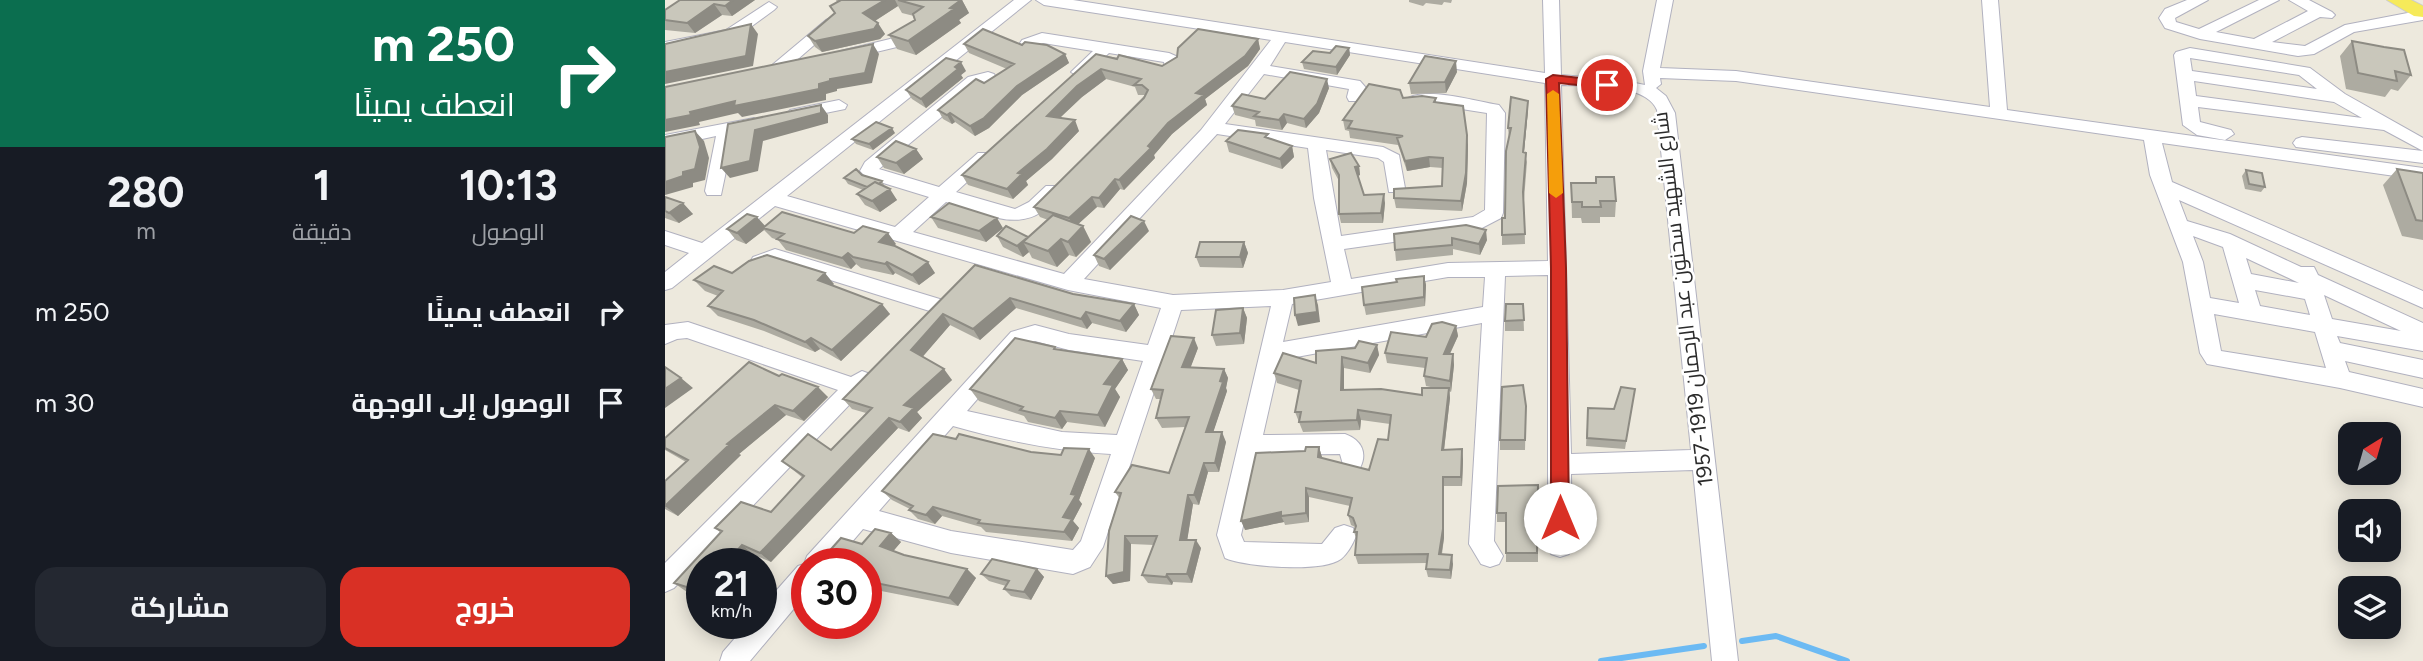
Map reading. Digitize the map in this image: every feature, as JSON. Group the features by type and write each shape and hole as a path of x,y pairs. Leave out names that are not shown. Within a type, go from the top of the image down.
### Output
{"main road":[{"path":"2396,0 2423,12"}],"street":[{"path":"665,283 1023,0"},
{"name":"شارع الشهيد سحنون عبد الرحمان 1919-1957","path":"1044,0 1553,79 1635,88 1653,94 1663,104 1666,113 1725,661"},
{"path":"1551,0 1558,268 1560,546"},
{"path":"1653,94 1652,73 1665,0"},
{"path":"1990,0 2000,114"},
{"path":"2200,0 2170,12 2167,18 2170,24 2180,30 2200,34 2308,51 2350,28 2423,12"},
{"path":"2200,34 2271,0"},
{"path":"2297,0 2350,28"},
{"path":"665,47 731,34 769,7"},
{"path":"2256,44 2319,12"},
{"path":"1147,54 1178,21"},
{"path":"832,22 770,70 886,46 913,31"},
{"path":"1068,283 1212,128 1261,69 1281,37"},
{"path":"1028,43 1042,38 1147,54 1169,58 1172,60 1171,65"},
{"path":"1065,85 1106,48"},
{"path":"2423,145 2339,98 2304,71 2190,53 2182,55 2192,125 2203,131 2423,157"},
{"path":"1261,69 1354,85 1359,89 1355,97"},
{"path":"1652,73 1736,76 2423,174"},
{"path":"988,77 974,81 871,166 869,171 941,196 1015,216 1035,208 1062,181"},
{"path":"1334,244 1478,223 1486,221 1494,213 1496,113 1493,109 1423,97 1411,102"},
{"path":"2187,100 2393,128"},
{"path":"665,141 839,105"},
{"path":"713,191 726,128"},
{"path":"1212,128 1389,155 1393,159 1396,188"},
{"path":"2152,136 2159,175 2193,262 2211,353 2218,360 2340,379 2423,398"},
{"path":"1316,144 1323,198 1343,289"},
{"path":"898,235 993,150"},
{"path":"2165,186 2423,300"},
{"path":"771,198 1068,283 1173,303 1283,298 1427,273 1495,268 1558,268"},
{"path":"2179,225 2232,243 2311,286 2423,332"},
{"path":"665,238 705,251"},
{"path":"2232,243 2252,313"},
{"path":"2299,247 2340,379"},
{"path":"760,262 775,256 936,305"},
{"path":"918,323 983,259"},
{"path":"1490,556 1481,544 1495,268"},
{"path":"2243,280 2311,286"},
{"path":"1283,298 1230,535 1234,550 1241,553 1323,555 1332,551 1344,536"},
{"path":"857,516 951,542 1073,562 1081,559 1091,547 1173,303"},
{"path":"2203,304 2423,343"},
{"path":"1271,353 1493,313"},
{"path":"665,336 672,331 688,330 854,387"},
{"path":"830,548 1010,345 1026,334 1035,333 1069,342 1157,355"},
{"path":"2331,350 2423,369"},
{"path":"742,372 761,355"},
{"path":"665,580 882,360"},
{"path":"948,415 1001,430 1062,442 1126,445"},
{"path":"1248,445 1345,444 1353,452 1352,461"},
{"path":"1559,464 1702,460"},
{"path":"733,661 791,593"}],"building":[{"path":"680,0 733,0 725,6 714,4 687,23 665,20 665,10"},
{"path":"841,0 885,0 863,13 878,23 874,29 815,41 808,36 835,13 830,6"},
{"path":"898,0 961,0 950,8 954,9 908,41 889,35 915,20 913,14 923,7"},
{"path":"751,24 746,56 665,72 665,44"},
{"path":"983,29 1022,45 1025,42 1047,45 1065,54 1017,86 984,118 970,126 950,113 947,115 938,110 976,79 984,83 1014,64 964,44"},
{"path":"1198,29 1258,39 1245,56 1196,93 1204,95 1168,123 1148,146 1151,148 1119,180 1115,179 1099,198 1092,197 1069,218 1034,207 1144,98 1148,90 1142,85 1134,85 1141,79 1101,69 1077,86 1047,116 1075,120 1047,149 1018,173 1022,174 1007,189 962,175 1096,54 1117,59 1119,55 1162,66 1177,57 1178,48"},
{"path":"2352,41 2404,50 2411,75 2395,71 2397,81 2358,73"},
{"path":"873,44 865,73 830,79 819,84 819,89 734,106 735,101 665,120 665,87"},
{"path":"1336,46 1349,48 1336,67 1302,62 1313,51 1330,53"},
{"path":"1425,56 1456,61 1445,82 1409,83"},
{"path":"946,58 961,62 955,67 958,69 921,99 906,90"},
{"path":"1290,72 1327,79 1317,104 1304,119 1284,114 1279,120 1254,116 1259,112 1232,106 1242,94 1265,99"},
{"path":"1369,84 1400,90 1403,98 1422,96 1436,98 1434,102 1463,106 1467,135 1466,173 1461,201 1394,198 1394,189 1442,186 1443,158 1405,161 1397,138 1403,136 1348,128 1352,121 1343,120"},
{"path":"1511,97 1528,101 1523,152 1526,153 1523,192 1525,234 1502,235 1502,218 1505,218 1506,151 1511,128 1508,128"},
{"path":"821,105 821,113 755,130 750,161 721,168 728,124"},
{"path":"876,122 892,128 869,144 852,139"},
{"path":"1238,130 1268,134 1265,137 1292,146 1280,159 1226,141"},
{"path":"695,131 700,147 695,169 665,182 665,137"},
{"path":"896,141 916,149 896,163 877,157"},
{"path":"1351,153 1359,166 1355,167 1364,195 1384,194 1381,213 1339,214 1339,175 1330,159"},
{"path":"856,169 862,175 882,181 867,187 844,178"},
{"path":"2397,169 2423,173 2423,221 2416,220"},
{"path":"2246,170 2262,173 2265,187 2249,184"},
{"path":"1596,177 1614,177 1616,201 1600,201 1601,207 1582,207 1582,202 1572,202 1571,183 1596,183"},
{"path":"875,182 890,189 872,201 857,194"},
{"path":"665,197 683,203 669,213 665,211"},
{"path":"949,203 997,218 979,231 931,217"},
{"path":"782,212 854,233 863,226 888,233 879,242 895,246 928,262 912,275 887,262 885,264 853,257 848,253 842,258 777,239 784,234 763,228"},
{"path":"747,214 757,217 737,233 727,229"},
{"path":"1053,215 1083,226 1068,242 1061,239 1048,251 1023,242"},
{"path":"1131,216 1144,221 1104,259 1094,255"},
{"path":"1466,225 1486,230 1479,244 1452,238 1452,245 1395,250 1394,234"},
{"path":"1006,226 1028,237 1017,246 997,236"},
{"path":"1200,242 1244,242 1240,257 1196,257"},
{"path":"767,255 825,273 818,280 882,304 832,350 811,338 805,342 754,320 708,306 723,291 694,280 714,266 732,273 749,261"},
{"path":"975,265 1073,294 1134,304 1120,321 1086,312 1081,319 1010,298 973,329 943,314 911,350 944,369 904,405 914,408 900,422 889,418 765,548 742,545 739,548 706,548 722,531 715,528 741,502 771,512 804,476 782,461 808,434 831,450 872,408 843,399"},
{"path":"1424,276 1424,297 1364,305 1362,287"},
{"path":"1315,295 1317,312 1295,315 1294,298"},
{"path":"1506,304 1523,304 1524,320 1505,321"},
{"path":"1243,308 1240,333 1212,335 1216,310"},
{"path":"1442,322 1456,326 1444,354 1453,354 1450,381 1424,376 1427,358 1385,353 1391,332 1426,337 1432,324"},
{"path":"1171,336 1194,338 1182,367 1224,369 1220,381 1223,382 1206,432 1222,432 1215,463 1204,463 1194,495 1188,495 1180,540 1196,540 1187,574 1167,574 1166,577 1142,575 1157,536 1125,536 1124,572 1106,576 1109,531 1121,493 1115,492 1132,465 1169,473 1189,417 1156,418 1163,390 1151,389"},
{"path":"1015,338 1055,347 1054,349 1122,359 1104,384 1113,385 1098,415 1060,411 1055,418 1020,410 1023,407 970,389"},
{"path":"1359,341 1377,345 1368,363 1342,357 1341,390 1381,389 1422,395 1422,388 1449,388 1442,450 1462,449 1461,477 1443,477 1443,529 1439,554 1452,555 1450,570 1426,569 1428,554 1355,555 1356,526 1353,518 1348,515 1352,498 1306,488 1306,513 1281,516 1281,512 1241,521 1256,453 1305,451 1306,447 1319,447 1318,457 1369,470 1378,439 1388,440 1391,415 1358,410 1357,420 1299,422 1301,412 1295,412 1301,381 1274,373 1283,353 1316,363 1316,351 1355,348"},
{"path":"749,362 779,376 782,374 818,387 793,411 775,405 727,444 729,445 665,506 665,481 688,460 665,448 665,438"},
{"path":"665,367 681,378 665,389"},
{"path":"1523,385 1526,406 1525,440 1500,440 1502,387"},
{"path":"1621,387 1635,389 1626,441 1587,438 1588,408 1614,409"},
{"path":"933,434 956,439 959,434 1031,452 1061,455 1064,448 1089,449 1071,494 1076,495 1063,517 1072,519 1064,532 978,523 980,520 933,507 926,515 909,510 913,506 882,491"},
{"path":"1538,485 1537,553 1506,553 1506,513 1497,513 1498,486"},
{"path":"875,529 891,533 880,546 904,555 967,569 949,598 882,584 882,548 832,548 841,538 862,544"},
{"path":"992,559 1037,569 1024,592 1004,589 1009,581 981,574"},
{"path":"686,570 686,587 674,583"}],"waterway":[{"path":"1742,641 1776,636 1847,661"},
{"path":"1601,661 1704,646"}],"slow traffic":[{"path":"1553,94 1556,193"}],"route":[{"path":"1560,518 1553,79 1607,85"}]}
